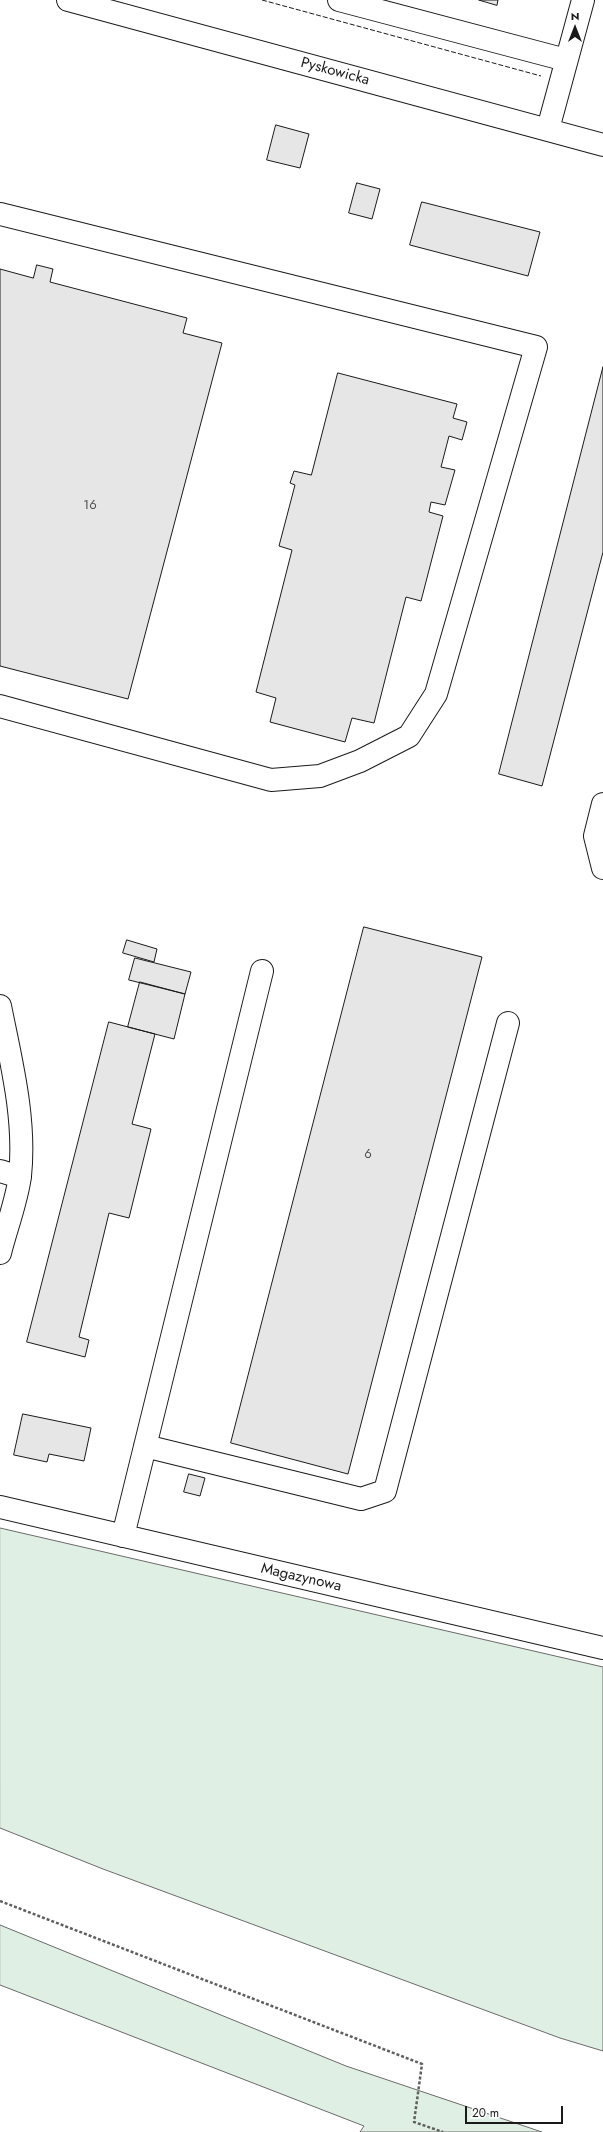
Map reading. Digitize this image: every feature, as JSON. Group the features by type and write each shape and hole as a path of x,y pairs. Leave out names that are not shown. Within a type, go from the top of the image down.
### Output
{"street":[{"name":"Pyskowicka","path":"68,0 603,144"},
{"path":"339,0 566,60"},
{"path":"548,130 583,0"},
{"path":"0,214 536,347 436,694 409,736 360,761 320,776 272,780 0,706"},
{"path":"603,804 595,836 603,868"},
{"path":"123,1536 262,971"},
{"path":"0,1006 11,1062 21,1128 10,1174 0,1253"},
{"path":"146,1446 361,1499 385,1491 508,1024"},
{"name":"Magazynowa","path":"0,1507 603,1648"}],"path":[{"path":"0,1901 422,2064 414,2122 443,2132"}],"green space":[{"path":"0,1528 603,1667 603,2051 560,2038 103,1869 0,1828"},
{"path":"0,1925 346,2066 542,2132 360,2132 364,2126 0,1985"}],"building":[{"path":"479,0 498,0 497,5"},
{"path":"276,125 309,134 300,168 267,160"},
{"path":"357,183 380,189 372,219 349,213"},
{"path":"422,202 540,232 528,276 410,245"},
{"path":"37,265 53,269 50,282 187,318 183,333 222,343 128,699 0,666 0,269 33,278"},
{"path":"603,367 603,552 542,786 499,774"},
{"path":"338,373 457,404 453,418 467,422 462,440 449,436 441,467 455,470 445,505 431,502 429,512 443,516 421,601 406,597 374,723 352,718 345,742 270,722 276,698 256,692 292,550 279,546 295,485 290,483 294,471 311,475"},
{"path":"364,927 482,957 348,1474 231,1443"},
{"path":"127,940 157,949 154,962 123,953"},
{"path":"135,958 191,972 185,994 129,980"},
{"path":"140,982 185,994 174,1039 128,1027"},
{"path":"109,1022 155,1034 132,1124 151,1129 129,1218 109,1213 79,1337 89,1340 85,1357 27,1342"},
{"path":"23,1414 91,1428 84,1461 49,1454 47,1462 14,1455"},
{"path":"189,1474 205,1478 200,1496 184,1492"}],"fence":[{"path":"262,0 541,76"}]}
